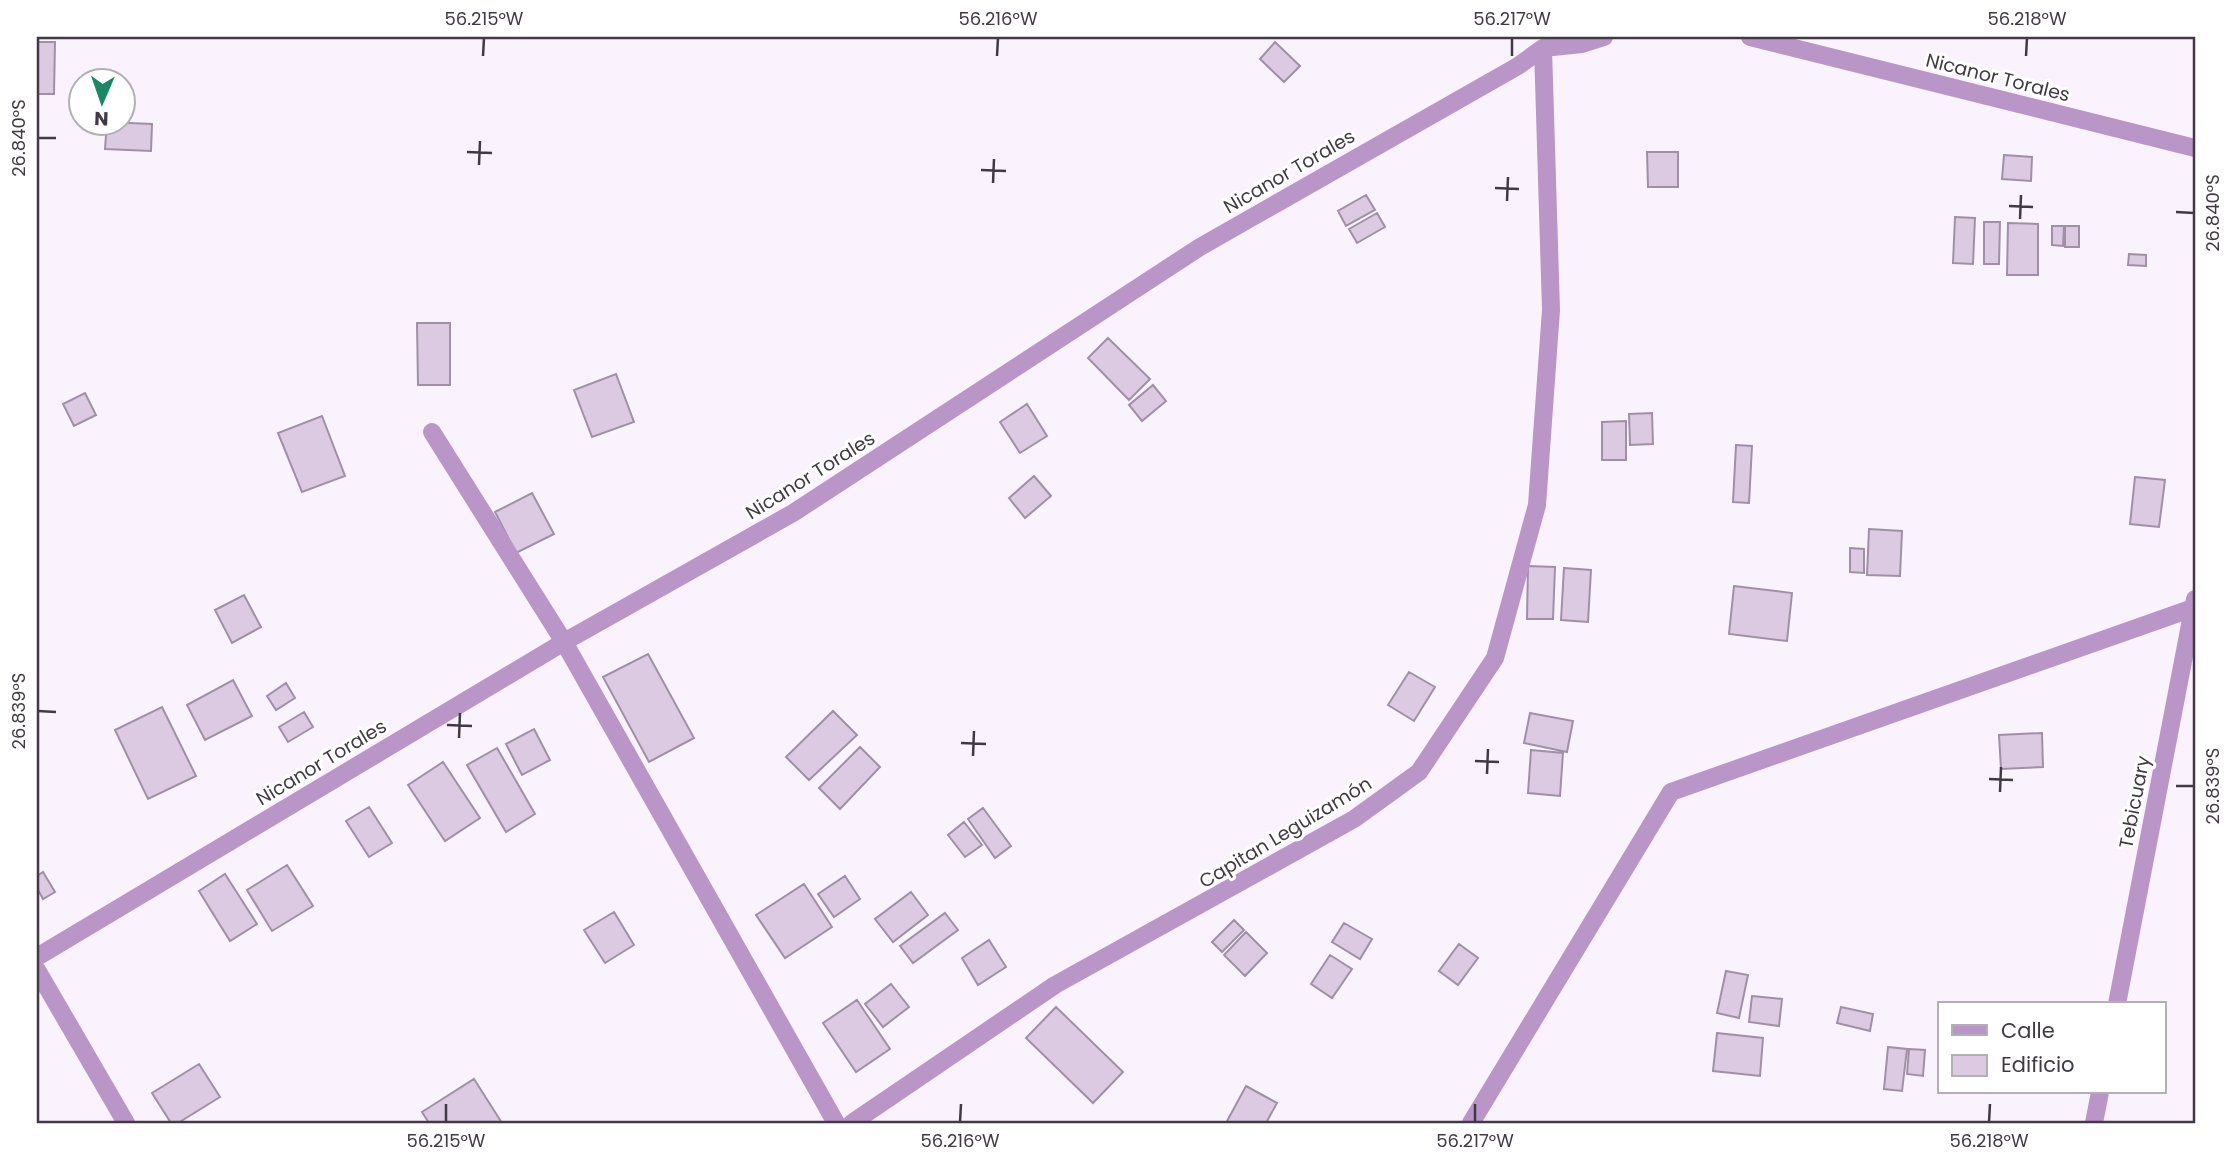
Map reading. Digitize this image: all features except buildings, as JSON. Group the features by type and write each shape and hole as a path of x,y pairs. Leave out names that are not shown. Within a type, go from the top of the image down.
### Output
{"street":[{"name":"Nicanor Torales","path":"37,957 564,642 793,513 1200,247 1518,66 1543,48 1582,44 1604,37"},
{"name":"Nicanor Torales","path":"1750,37 2195,148"},
{"name":"Capitan Leguizamón","path":"852,1123 1055,985 1354,819 1419,772 1495,658 1537,505 1551,310 1543,48"},
{"path":"432,432 564,642 836,1123"},
{"path":"1471,1123 1671,792 2194,603"},
{"name":"Tebicuary","path":"2117,1002 2194,603"},
{"path":"37,970 126,1123"},
{"path":"2094,1123 2100,1094"}]}
